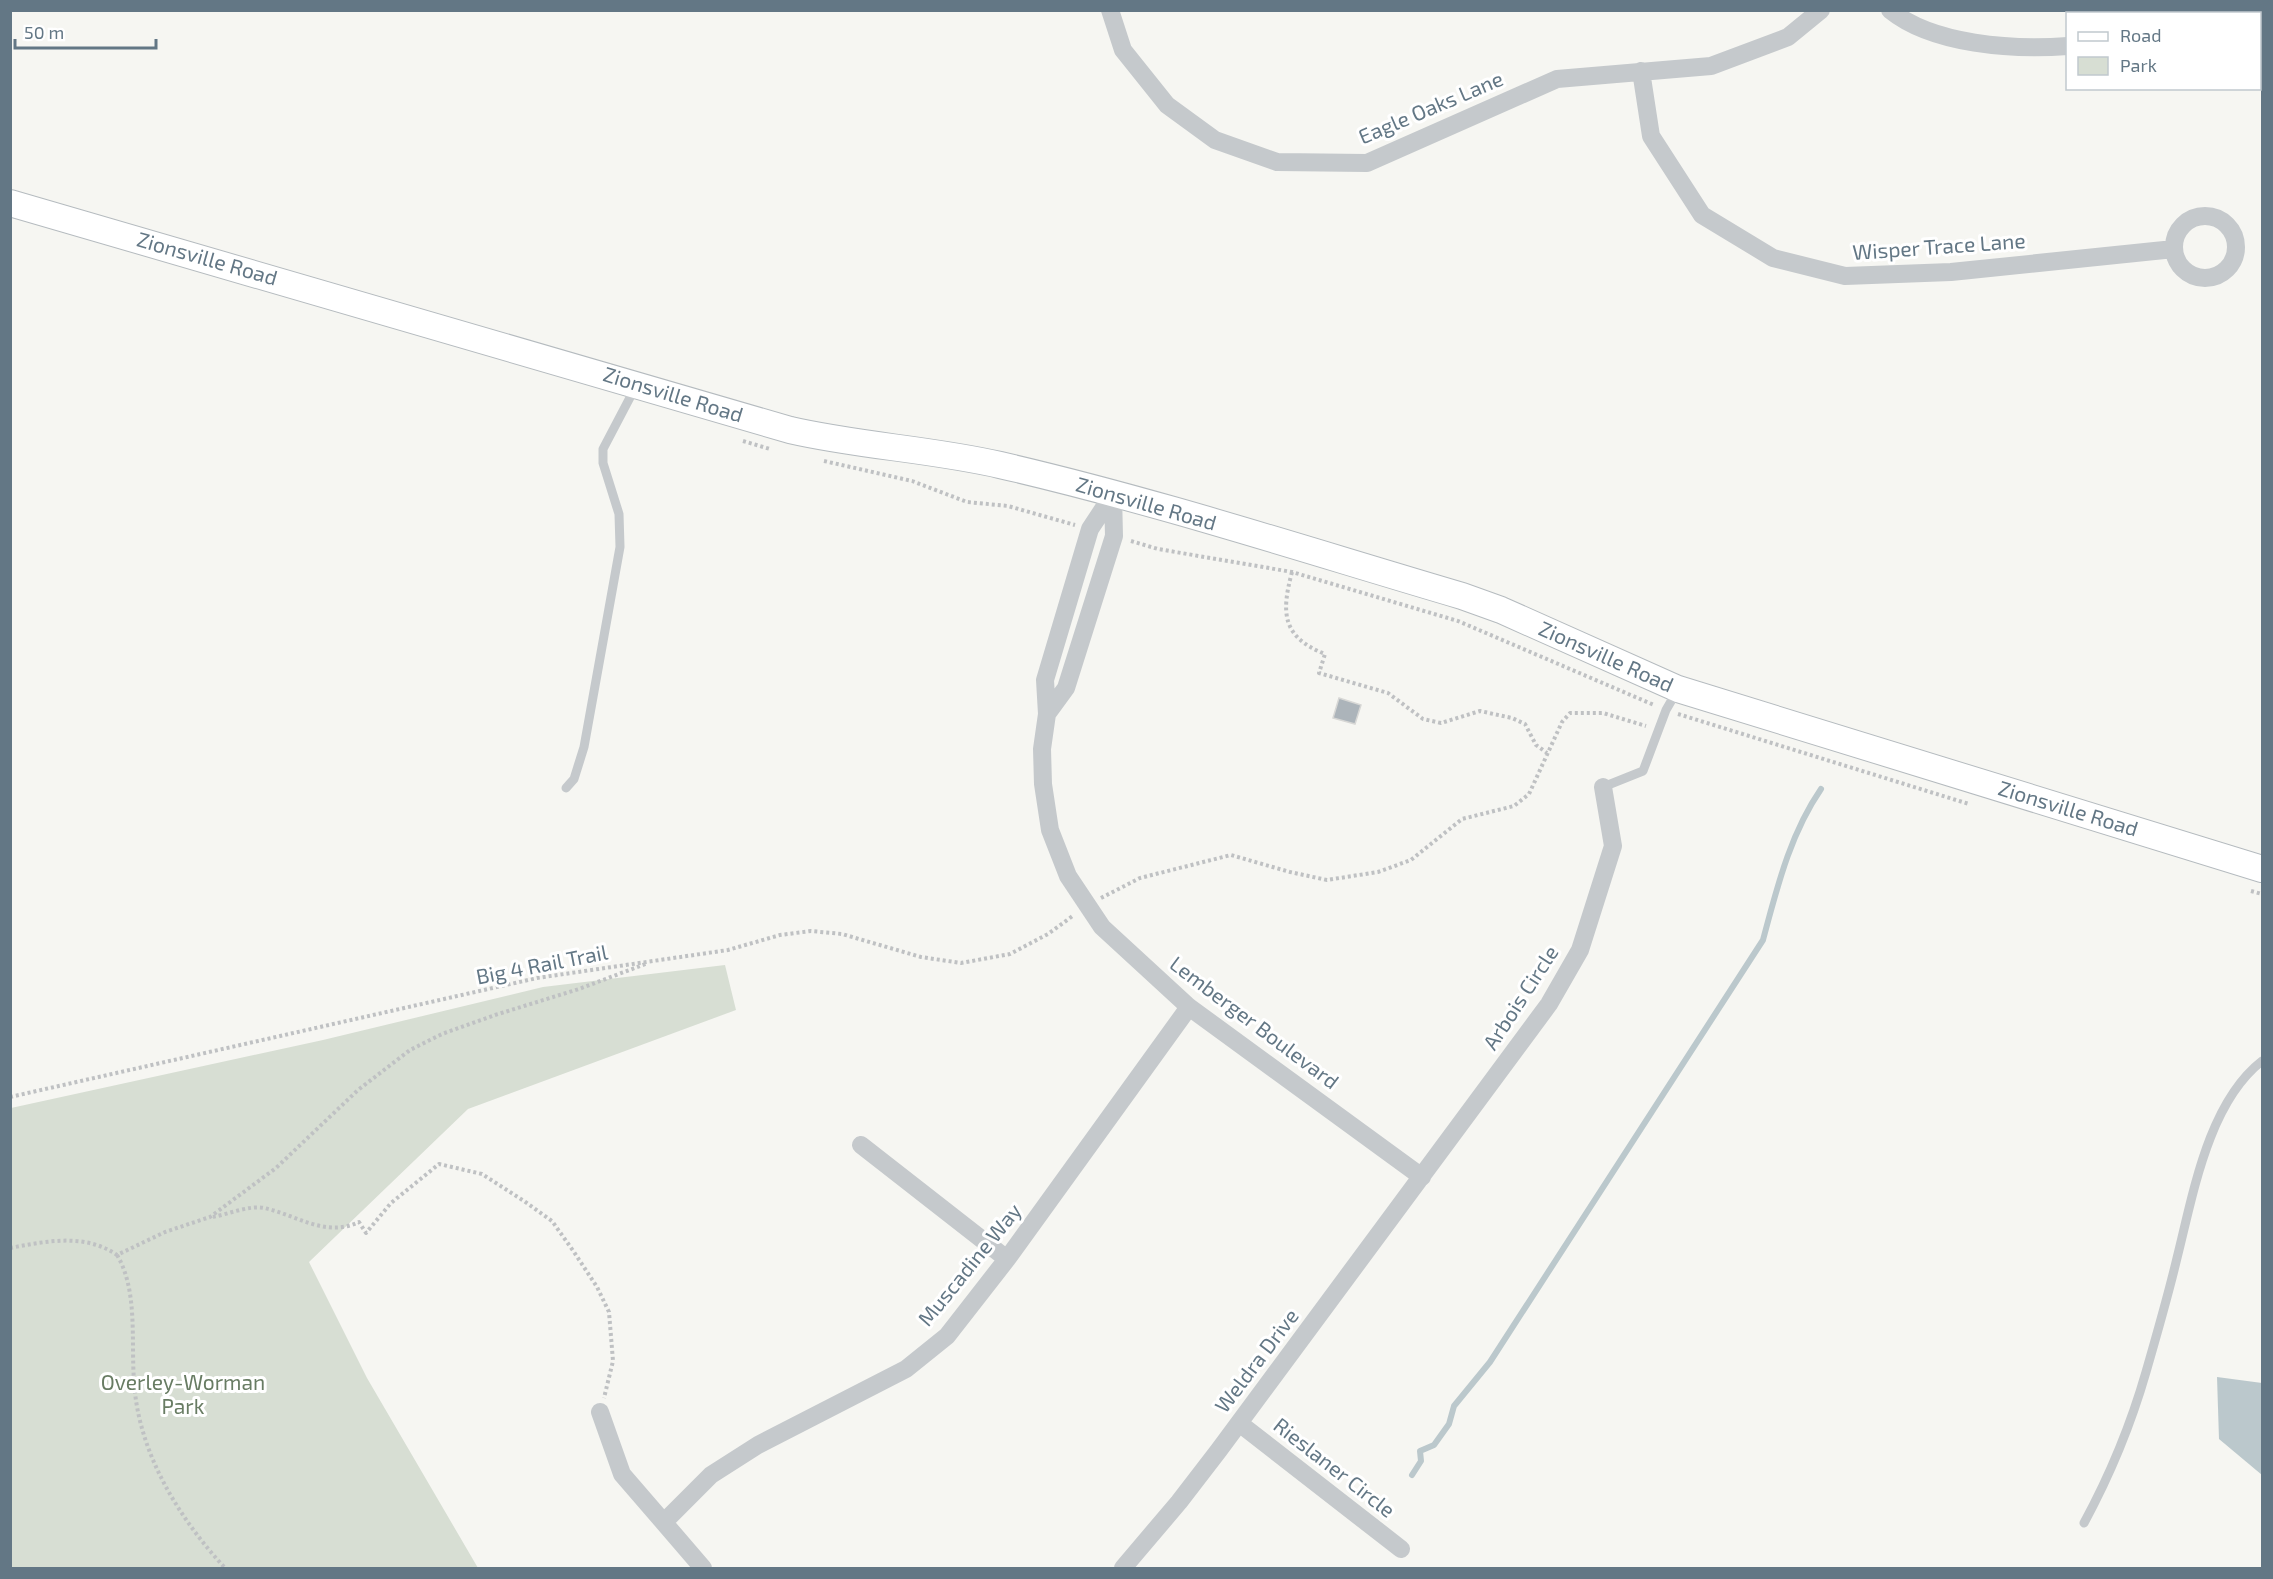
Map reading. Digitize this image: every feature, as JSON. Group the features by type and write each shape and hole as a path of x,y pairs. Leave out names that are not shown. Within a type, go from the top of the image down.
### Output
{"main road":[{"name":"Zionsville Road","path":"10,203 824,438 998,465 1113,494 1462,596 1501,610 1678,689 2262,869"}],"street":[{"name":"Eagle Oaks Lane","path":"1110,10 1123,50 1167,105 1215,140 1277,162 1367,162 1557,79 1711,66 1788,37 1821,10"},
{"path":"1890,10 1942,37 1991,44 2066,46"},
{"name":"Wisper Trace Lane","path":"1641,71 1651,136 1702,215 1773,258 1845,276 1951,272 2174,249"},
{"name":"Lemberger Boulevard","path":"1113,494 1090,529 1044,680 1047,714 1042,749 1043,784 1050,830 1068,876 1102,927 1189,1007 1422,1177"},
{"name":"Lemberger Boulevard","path":"1047,714 1066,688 1114,536 1113,494"},
{"name":"Arbois Circle","path":"1422,1177 1549,1004 1580,950 1613,846 1603,787"},
{"name":"Muscadine Way","path":"664,1522 711,1475 758,1445 906,1369 947,1336 1007,1259 1189,1007"},
{"path":"861,1145 1007,1259"},
{"name":"Weldra Drive","path":"1123,1569 1179,1502 1422,1177"},
{"path":"600,1412 622,1474 703,1569"},
{"name":"Rieslaner Circle","path":"1239,1423 1401,1549"}],"lane":[{"path":"566,788 574,779 584,747 620,547 619,514 603,463 603,449 609,433 638,384"},
{"path":"1603,787 1643,771 1658,729 1678,689"},
{"path":"2084,1523 2119,1450 2146,1375 2200,1165 2219,1117 2252,1069 2262,1061"}],"path":[{"path":"1142,545 1292,572 1316,579"},
{"path":"1292,572 1285,599 1286,615 1291,630 1299,642 1324,654 1319,673 1388,693 1423,719 1441,723 1480,711 1512,718 1525,724 1536,745 1547,753"},
{"path":"1104,897 1140,878 1231,855 1328,880 1378,872 1411,860 1462,819 1514,806 1529,794 1562,722 1570,713 1603,713 1658,729"},
{"name":"Big 4 Rail Trail","path":"10,1097 537,978 728,950 780,935 811,931 842,934 921,957 961,963 1010,954 1073,916"},
{"path":"210,1217 276,1168 358,1090 410,1050 484,1019 579,989 656,960"},
{"path":"117,1255 165,1232 210,1217 262,1207 299,1221 343,1229 358,1222 366,1233 391,1203 439,1164 482,1174 552,1221 597,1287 609,1312 613,1361 600,1412"},
{"path":"10,1248 71,1240 94,1244 117,1255 126,1269 130,1292 134,1385 146,1446 181,1512 225,1569"}],"green space":[{"name":"Overley-Worman Park","path":"725,965 736,1010 468,1109 309,1262 367,1378 478,1568 11,1568 11,1108 323,1040 543,987"}],"shaded area":[{"path":"2217,1377 2262,1383 2262,1475 2219,1439"}],"building":[{"path":"1339,698 1361,705 1355,724 1333,718"}],"waterway":[{"path":"1412,1475 1421,1461 1420,1451 1434,1445 1449,1424 1454,1406 1490,1362 1763,940 1779,881 1793,843 1810,806 1821,789"}]}
